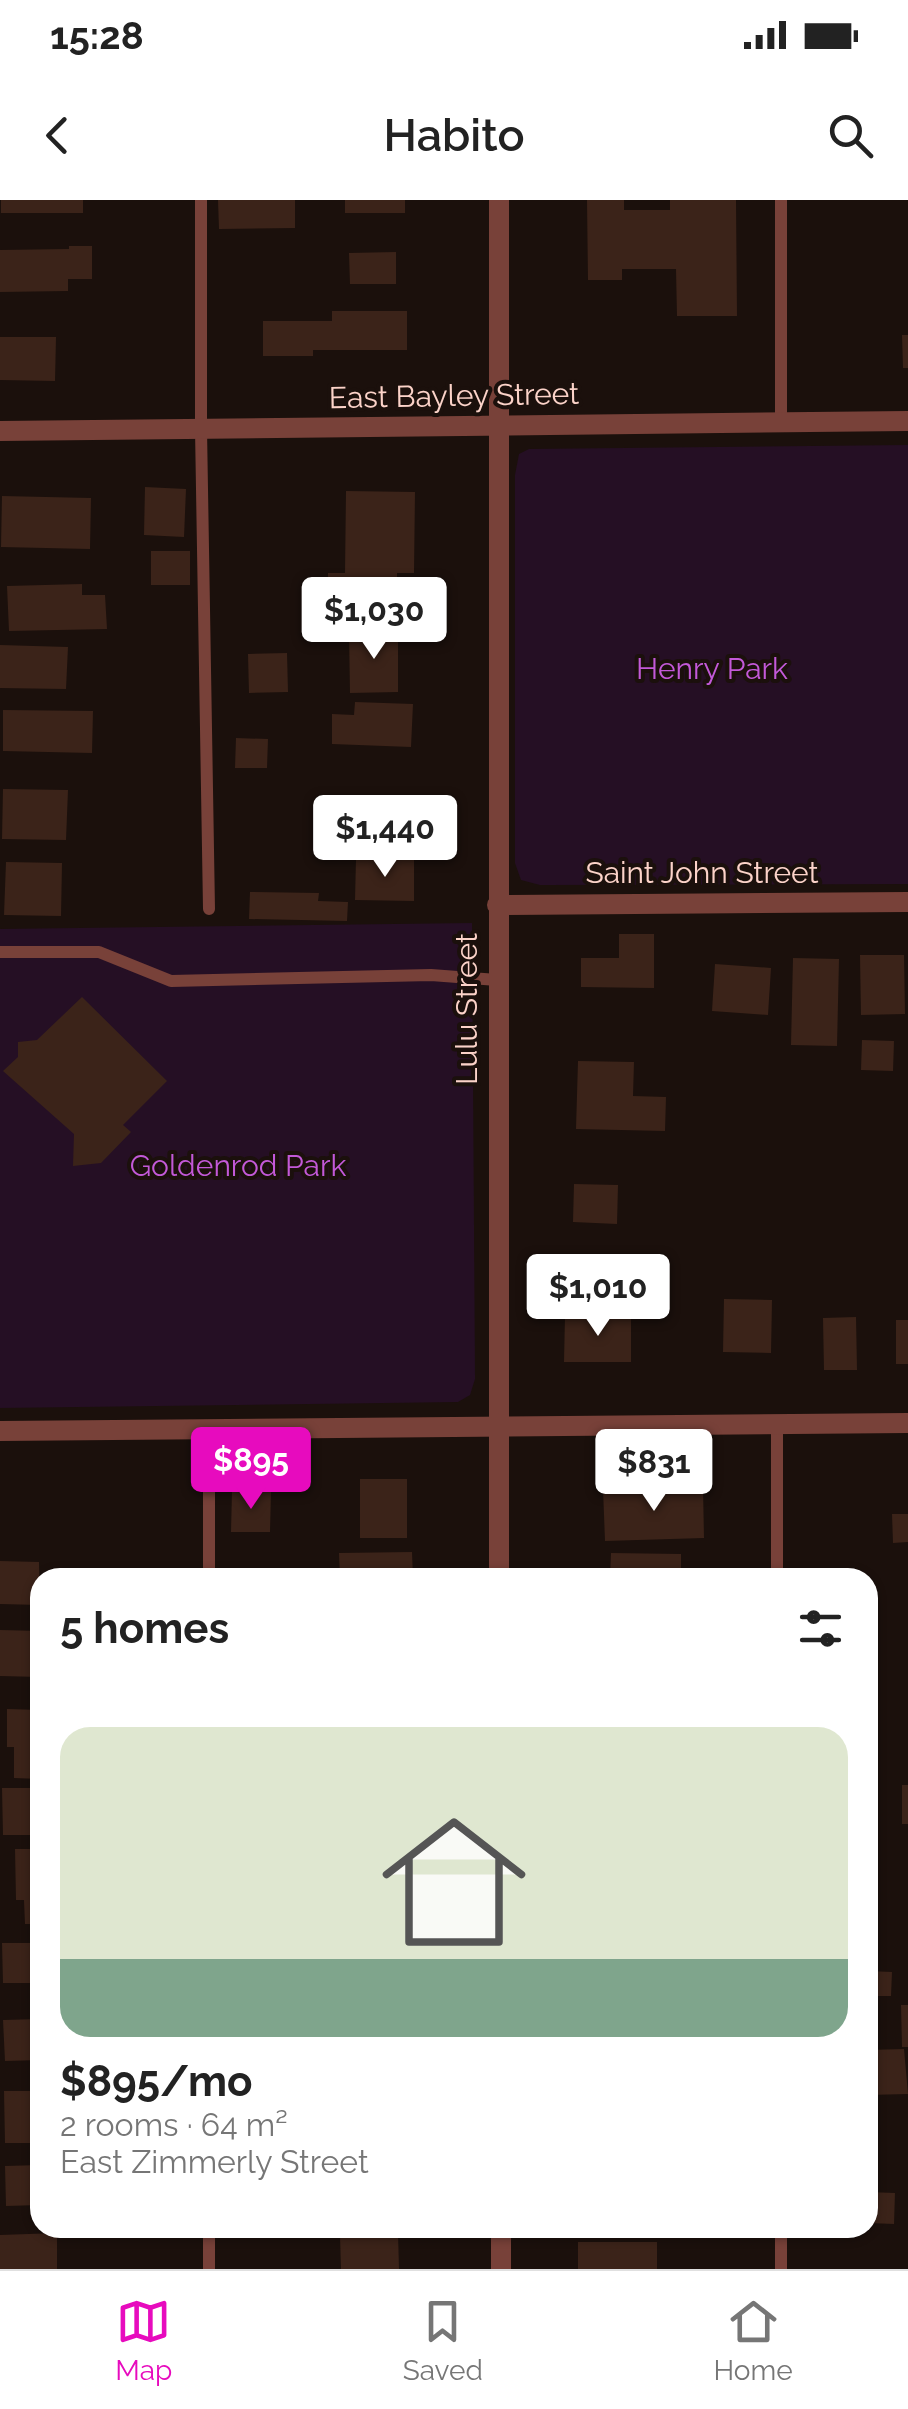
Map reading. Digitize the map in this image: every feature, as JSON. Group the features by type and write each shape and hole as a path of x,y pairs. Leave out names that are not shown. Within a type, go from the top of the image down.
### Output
{"street":[{"name":"Lulu Street","path":"499,200 499,1568"},
{"name":"East Bayley Street","path":"0,430 908,421"},
{"name":"Saint John Street","path":"496,905 908,902"},
{"path":"0,1431 908,1423"},
{"path":"500,2238 501,2269"}],"lane":[{"path":"201,200 209,909"},
{"path":"781,200 781,422"},
{"path":"0,952 99,952 171,980 431,975 497,980"},
{"path":"777,1424 778,1568"},
{"path":"208,1430 208,1568"},
{"path":"209,2238 209,2269"},
{"path":"781,2238 781,2269"}],"green space":[{"name":"Henry Park","path":"908,445 908,884 540,885 521,880 515,863 515,475 519,454 529,449"},
{"name":"Goldenrod Park","path":"472,923 475,1379 470,1395 458,1402 0,1408 0,929"}],"building":[{"path":"1,200 83,200 83,213 1,213"},
{"path":"218,200 295,200 295,228 219,229"},
{"path":"345,200 405,200 405,213 345,213"},
{"path":"587,200 624,200 624,210 670,210 670,200 736,200 737,316 677,316 676,269 622,269 622,280 588,280"},
{"path":"92,246 92,279 68,279 68,291 0,292 0,250"},
{"path":"396,252 396,284 350,284 349,253"},
{"path":"332,311 407,311 407,350 313,350 313,356 263,356 263,321 332,321"},
{"path":"902,335 908,335 908,368 903,368"},
{"path":"0,337 56,337 55,381 0,380"},
{"path":"145,487 186,489 184,537 144,535"},
{"path":"346,491 415,492 414,573 397,573 397,617 327,617 328,573 345,573"},
{"path":"2,496 91,498 90,549 1,547"},
{"path":"151,551 190,551 190,585 151,585"},
{"path":"82,584 82,595 105,595 107,629 9,631 7,586"},
{"path":"349,631 398,631 398,692 350,693"},
{"path":"0,645 68,647 66,689 0,688"},
{"path":"287,653 288,692 249,693 248,654"},
{"path":"355,702 413,704 411,747 332,744 332,714 354,715"},
{"path":"3,710 93,711 92,753 3,751"},
{"path":"236,738 268,739 267,768 235,768"},
{"path":"3,789 68,790 66,840 2,839"},
{"path":"356,859 414,860 414,901 355,900"},
{"path":"6,862 62,863 61,916 4,915"},
{"path":"250,892 319,893 318,901 348,902 347,921 249,919"},
{"path":"619,934 654,934 654,988 581,987 581,958 619,958"},
{"path":"860,955 904,955 905,1014 861,1015"},
{"path":"793,958 839,959 837,1046 791,1045"},
{"path":"715,964 771,968 768,1015 712,1011"},
{"path":"82,997 167,1081 123,1125 131,1132 101,1163 73,1166 74,1134 3,1071 18,1057 18,1042 37,1040"},
{"path":"862,1040 894,1041 893,1071 861,1070"},
{"path":"578,1061 634,1062 633,1096 666,1097 665,1131 576,1129"},
{"path":"574,1184 618,1185 617,1224 573,1222"},
{"path":"599,1261 626,1262 625,1298 598,1297"},
{"path":"724,1299 772,1300 771,1353 723,1352"},
{"path":"565,1316 631,1316 631,1362 564,1362"},
{"path":"856,1317 857,1370 824,1370 823,1318"},
{"path":"896,1320 908,1320 908,1364 896,1364"},
{"path":"360,1479 407,1479 407,1538 360,1538"},
{"path":"703,1487 704,1538 605,1541 603,1489"},
{"path":"232,1491 271,1491 270,1532 231,1532"},
{"path":"892,1514 908,1514 908,1542 893,1543"},
{"path":"412,1552 413,1568 340,1568 339,1553"},
{"path":"611,1553 681,1554 681,1568 610,1568"},
{"path":"0,1561 39,1562 39,1568 30,1568 30,1605 0,1604"},
{"path":"0,1630 30,1631 30,1677 0,1676"},
{"path":"7,1709 30,1710 30,1779 14,1778 14,1747 7,1747"},
{"path":"902,1785 908,1785 908,1824 902,1824"},
{"path":"2,1788 30,1788 30,1835 3,1835"},
{"path":"15,1849 30,1849 30,1924 25,1924 24,1900 16,1900"},
{"path":"2,1943 30,1943 30,1983 3,1983"},
{"path":"878,1971 892,1972 891,1996 878,1996"},
{"path":"901,2005 908,2005 908,2047 902,2047"},
{"path":"30,2019 30,2060 5,2061 3,2020"},
{"path":"904,2049 908,2094 878,2095 878,2050"},
{"path":"4,2091 30,2091 30,2143 5,2143"},
{"path":"30,2165 30,2205 6,2206 5,2166"},
{"path":"878,2192 895,2193 894,2224 878,2223"},
{"path":"0,2235 57,2238 57,2269 0,2269"},
{"path":"340,2238 398,2238 399,2269 341,2269"},
{"path":"578,2242 657,2242 657,2269 578,2269"}]}
